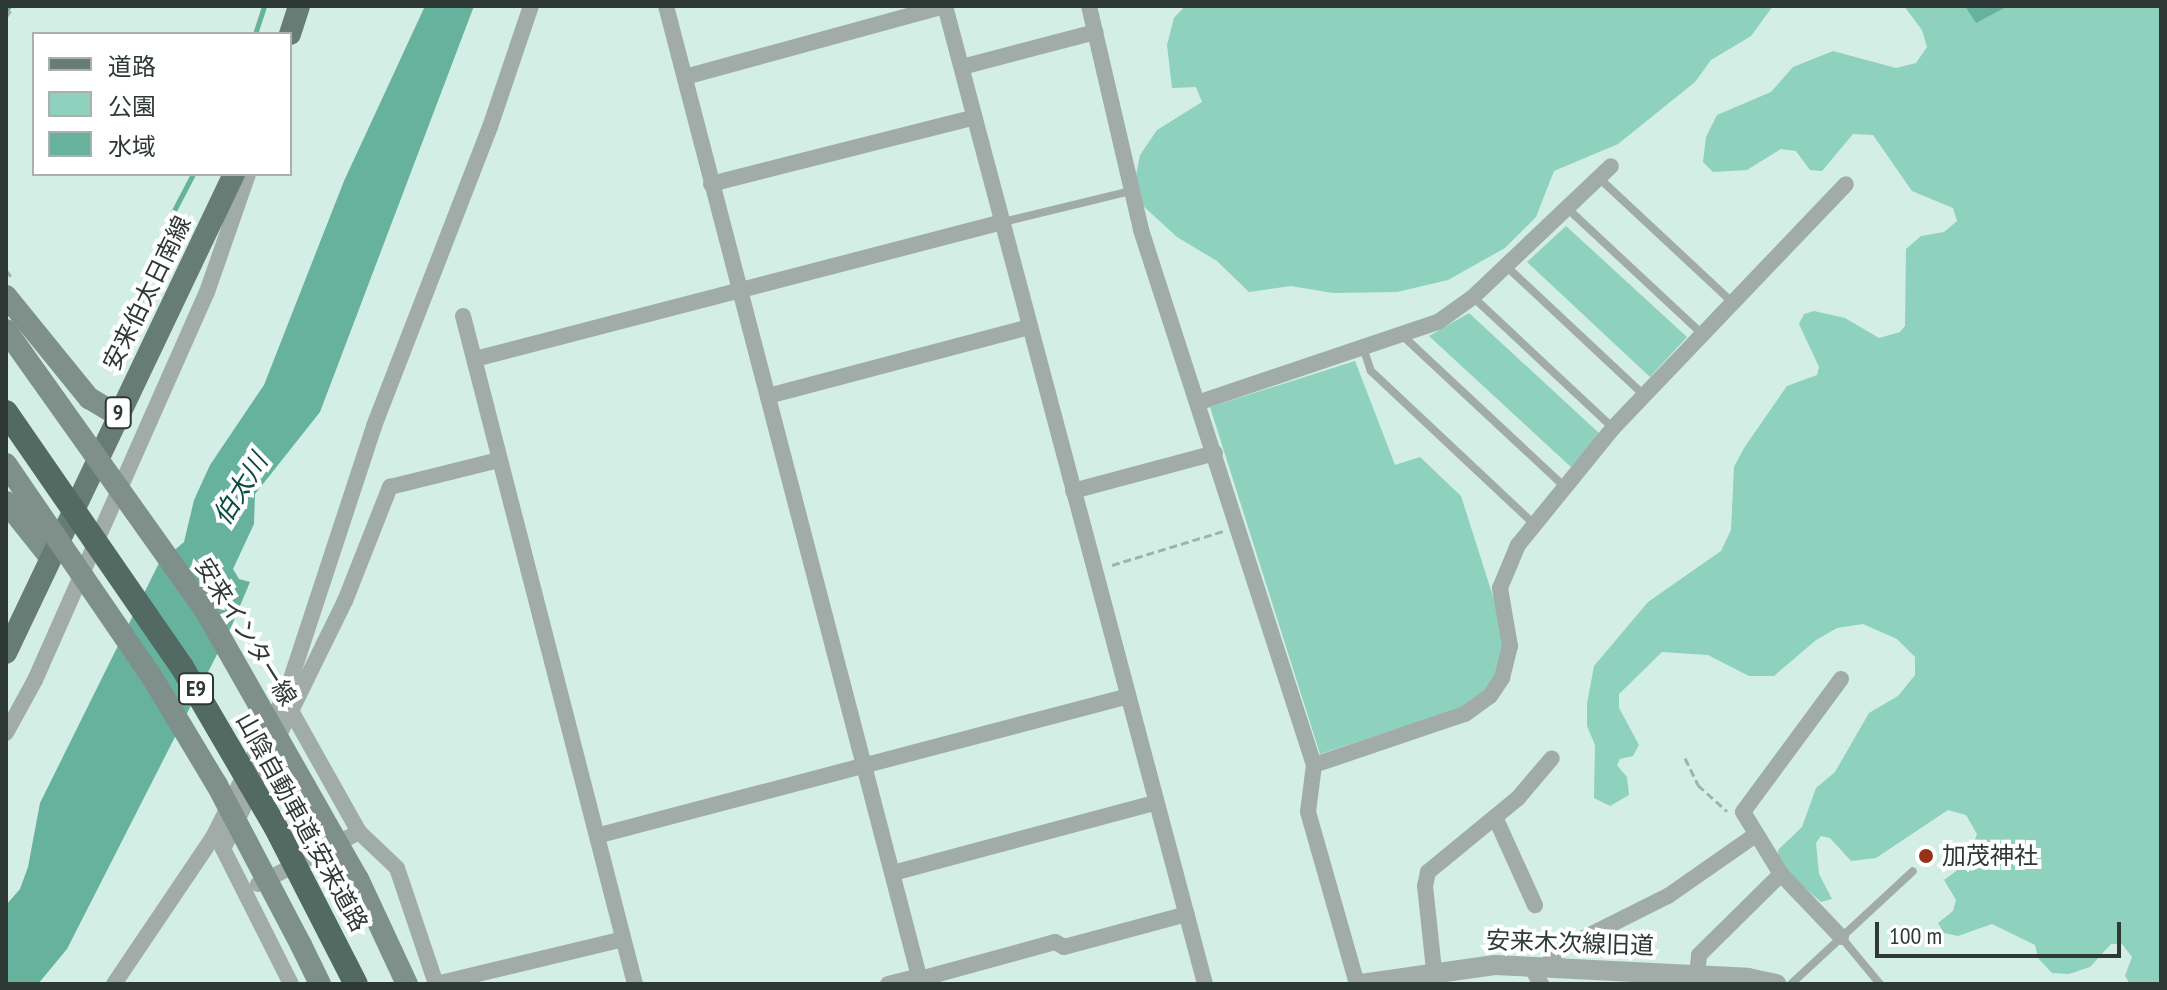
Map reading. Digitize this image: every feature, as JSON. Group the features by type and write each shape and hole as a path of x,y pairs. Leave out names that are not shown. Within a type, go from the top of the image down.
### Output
{"highway":[{"name":"山陰自動車道;安来道路","path":"6,412 182,667 276,828 356,984"},
{"name":"山陰自動車道;安来道路","path":"6,427 175,672 269,834 346,984"}],"main road":[{"path":"291,32 299,6"},
{"name":"安来伯太日南線","path":"6,653 49,556 233,176"},
{"path":"6,296 89,398 117,415"},
{"name":"安来インター線","path":"6,330 205,610 358,879 407,984"},
{"path":"6,464 152,677 217,785 320,984"},
{"path":"6,502 49,556"}],"street":[{"path":"531,6 490,127 374,426 292,699 359,832 397,868 436,984 623,939"},
{"path":"666,6 737,290 768,396 920,980"},
{"path":"685,77 945,6 1125,697 1205,984"},
{"path":"1089,6 1132,190 1314,765 1307,791 1308,812 1359,984"},
{"path":"962,67 1095,32"},
{"path":"711,184 975,117"},
{"path":"1200,402 1404,337 1473,297 1605,172"},
{"path":"6,733 35,680 207,292 247,176"},
{"path":"1314,765 1465,714 1490,696 1502,678 1510,646 1500,588 1508,563 1533,523 1613,428 1846,184"},
{"path":"475,359 1003,222"},
{"path":"463,316 600,835 635,984"},
{"path":"768,396 1030,327"},
{"path":"1073,491 1215,453"},
{"path":"114,984 218,843 345,601 390,487 499,460"},
{"path":"1841,679 1743,812 1750,829 1781,874 1841,937"},
{"path":"600,835 1125,697"},
{"path":"1434,970 1425,886 1428,872 1495,817 1552,758"},
{"path":"893,873 1155,803"},
{"path":"1495,817 1535,905"},
{"path":"1540,972 1551,957 1562,949 1668,896 1750,829"},
{"path":"248,889 359,832"},
{"path":"218,843 248,889 291,984"},
{"path":"1697,975 1699,955 1781,874"},
{"path":"888,984 920,980 1055,942 1064,947 1187,914"},
{"name":"安来木次線旧道","path":"1359,984 1434,970 1697,975 1776,984"}],"lane":[{"path":"1605,172 1732,302"},
{"path":"1003,222 1132,190"},
{"path":"1567,208 1702,334"},
{"path":"1506,266 1644,395"},
{"path":"1473,297 1613,428"},
{"path":"1404,337 1564,486"},
{"path":"1364,350 1371,371 1533,523"},
{"path":"1791,984 1913,871"},
{"path":"1841,937 1880,984"}],"path":[{"path":"6,17 14,6"},
{"path":"1094,571 1238,527"},
{"path":"1685,758 1698,785 1750,829"}],"green space":[{"path":"1185,6 1773,6 1751,36 1711,60 1695,82 1618,144 1554,171 1536,217 1505,248 1448,280 1397,292 1333,293 1291,286 1249,292 1217,261 1177,237 1141,204 1134,186 1140,155 1157,130 1202,102 1196,87 1172,88 1167,45 1174,18"},
{"path":"1904,6 2161,6 2161,984 2130,984 2125,976 2132,957 2122,944 2111,944 2090,967 2069,974 2052,973 2038,958 2035,945 1992,924 1958,936 1944,933 1938,923 1953,911 1956,900 1944,880 1967,863 1977,834 1966,815 1948,810 1876,858 1851,861 1830,838 1821,836 1816,843 1819,874 1832,899 1821,902 1779,865 1778,850 1802,827 1816,788 1835,772 1869,713 1898,696 1915,675 1915,657 1897,639 1863,624 1837,628 1816,640 1774,676 1749,676 1708,655 1662,652 1619,694 1619,708 1639,745 1633,756 1620,759 1617,765 1627,777 1629,795 1610,806 1594,798 1595,745 1587,726 1587,704 1594,666 1648,602 1721,551 1731,530 1734,467 1744,448 1787,386 1817,375 1819,367 1799,324 1804,314 1814,311 1845,318 1879,338 1900,332 1905,326 1906,249 1921,236 1944,232 1957,221 1953,208 1912,191 1873,135 1853,134 1822,171 1810,170 1796,151 1781,149 1747,170 1713,172 1703,162 1706,137 1717,115 1771,92 1793,67 1833,51 1896,68 1916,63 1927,47 1922,30"},
{"path":"1566,226 1687,337 1650,377 1527,262"},
{"path":"1469,313 1600,434 1571,467 1429,336"},
{"path":"1355,361 1395,465 1420,457 1461,496 1506,637 1491,690 1458,709 1320,754 1210,407"}],"water":[{"name":"伯太川","path":"425,6 474,6 320,412 255,494 254,524 233,569 239,579 250,582 232,625 67,949 38,984 6,984 6,905 20,889 28,867 40,803 159,563 184,542 194,500 210,465 264,385 344,181"},
{"path":"1965,6 2008,6 1976,23"}],"waterway":[{"path":"6,10 9,6"},
{"path":"256,32 264,6"},
{"path":"137,311 169,220 192,176"}],"place":[{"name":"加茂神社","path":"1926,856"}]}
